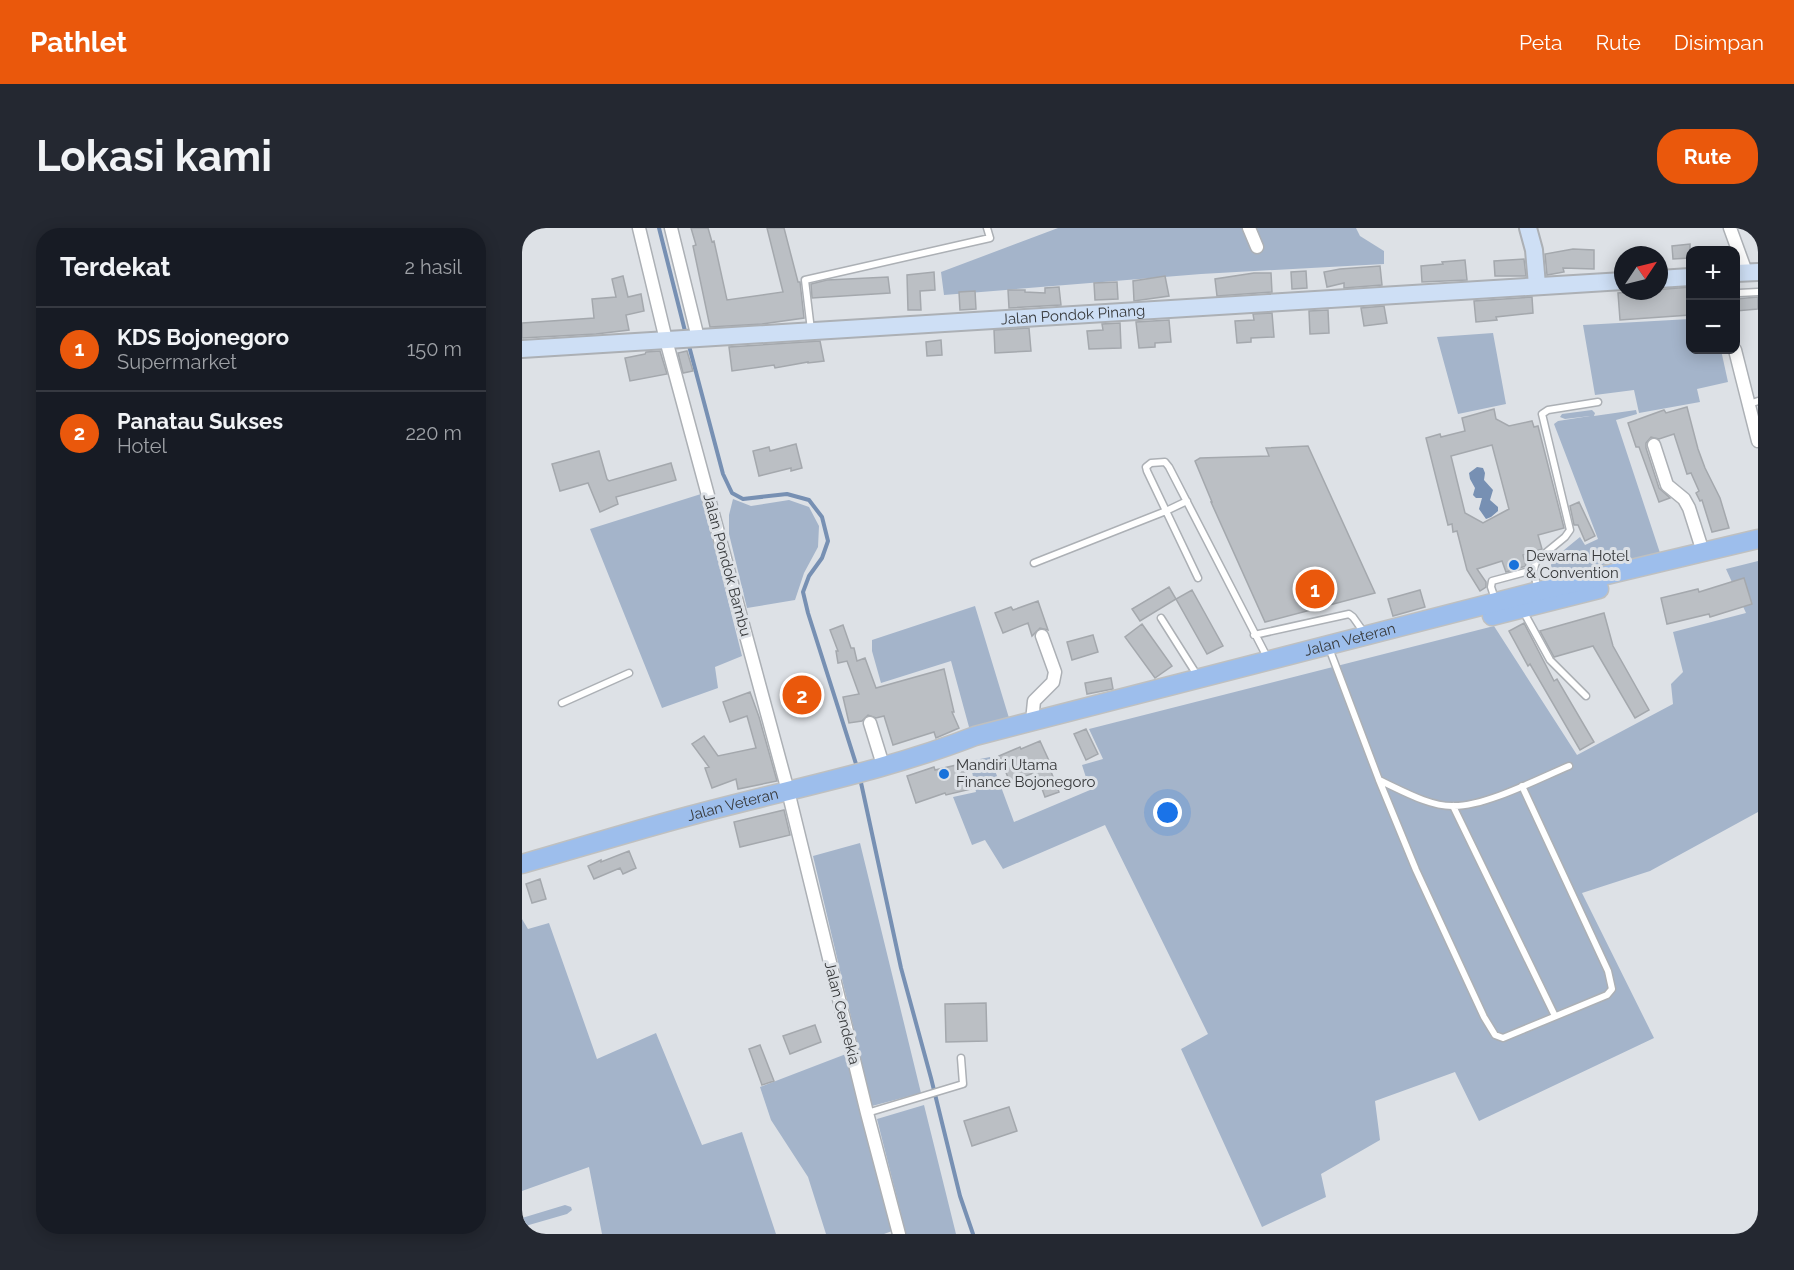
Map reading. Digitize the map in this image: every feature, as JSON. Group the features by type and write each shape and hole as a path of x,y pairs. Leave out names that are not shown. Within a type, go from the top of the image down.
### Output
{"main road":[{"name":"Jalan Veteran","path":"522,864 689,816 852,774 1032,721 1269,660 1330,651 1366,636 1539,591 1758,539"},
{"name":"Jalan Veteran","path":"943,748 977,748 1330,651 1522,609 1758,550"}],"street":[{"name":"Jalan Pondok Bambu","path":"639,228 672,340 788,791"},
{"path":"670,228 698,338"},
{"path":"1249,228 1257,247"},
{"path":"1528,228 1534,250 1537,285"},
{"path":"1730,228 1746,272"},
{"path":"1668,278 1686,277"},
{"name":"Jalan Pondok Pinang","path":"522,349 1614,281"},
{"path":"1736,354 1753,402 1758,441"},
{"path":"1654,445 1667,485 1684,498 1689,508 1703,552"},
{"path":"1032,721 1034,701 1053,682 1055,672 1042,636"},
{"path":"870,723 880,766"},
{"name":"Jalan Cendekia","path":"788,791 899,1234"}],"lane":[{"path":"811,331 805,280 990,238 987,228"},
{"path":"1740,293 1758,292"},
{"path":"1539,591 1533,570 1536,560 1565,537 1569,530 1542,414 1548,410 1598,402"},
{"path":"1198,578 1146,466 1165,462 1169,467 1254,635 1269,660"},
{"path":"1034,563 1187,501"},
{"path":"1496,603 1491,587 1492,581 1533,570"},
{"path":"1522,609 1550,660 1586,696"},
{"path":"1254,635 1349,614 1353,616 1366,636"},
{"path":"1161,618 1198,678"},
{"path":"1330,651 1378,780 1416,870 1484,1017 1495,1035 1503,1038 1607,995 1612,989 1611,980 1522,786"},
{"path":"562,703 629,673"},
{"path":"1378,780 1422,800 1453,806 1475,803 1569,766"},
{"path":"1453,806 1555,1016"},
{"path":"867,1113 963,1084 961,1058"}],"shaded area":[{"path":"1058,228 1356,228 1360,236 1384,251 1384,264 1201,274 944,295 941,272"},
{"path":"1686,319 1686,354 1722,354 1728,382 1697,389 1700,402 1639,413 1634,390 1595,395 1583,325"},
{"path":"1493,333 1506,404 1458,414 1437,337"},
{"path":"1592,410 1595,413 1594,416 1636,410 1637,414 1616,420 1661,556 1554,583 1551,565 1553,559 1580,537 1585,545 1598,539 1554,424 1558,421 1590,416 1565,419 1560,417 1562,414"},
{"path":"1477,467 1483,468 1484,480 1493,490 1490,500 1498,507 1498,511 1486,519 1479,509 1482,498 1476,498 1473,495 1475,488 1470,479 1469,473"},
{"path":"701,494 742,656 715,667 718,688 662,708 590,529"},
{"path":"733,499 751,506 789,500 809,507 819,526 818,547 804,573 795,600 747,608 729,534 729,515"},
{"path":"1758,561 1758,812 1650,871 1582,893 1654,1038 1479,1121 1455,1072 1375,1101 1380,1140 1321,1174 1326,1197 1262,1227 1181,1049 1208,1034 1105,825 1003,869 985,840 972,845 953,797 976,792 970,761 990,757 1014,822 1090,790 1082,765 1103,759 1089,729 1494,626 1577,755 1673,704 1671,684 1683,672 1673,632 1746,613 1726,569"},
{"path":"975,606 1009,718 969,727 951,661 881,683 872,651 872,640"},
{"path":"860,843 921,1093 872,1106 813,856"},
{"path":"522,919 528,929 549,923 597,1059 656,1033 702,1145 742,1132 776,1234 602,1234 589,1167 522,1191"},
{"path":"846,1054 892,1231 884,1234 826,1234 808,1177 771,1120 760,1087"},
{"path":"924,1105 956,1234 906,1234 877,1119"},
{"path":"565,1205 571,1207 572,1210 567,1214 522,1227 522,1218"}],"building":[{"path":"691,228 708,228 712,242 714,241 727,300 783,292 767,228 784,228 798,282 800,282 804,318 762,324 710,327"},
{"path":"1690,244 1686,246 1686,258 1673,259 1672,246"},
{"path":"1573,249 1594,250 1594,269 1563,268 1564,272 1547,275 1545,254"},
{"path":"1524,259 1526,276 1495,276 1494,261"},
{"path":"1465,260 1467,280 1422,282 1421,266"},
{"path":"1380,266 1382,285 1344,288 1344,283 1327,287 1324,272"},
{"path":"1306,271 1307,288 1292,289 1291,272"},
{"path":"934,272 935,290 920,291 921,310 908,310 907,275"},
{"path":"1254,273 1271,273 1272,292 1217,296 1215,279"},
{"path":"623,276 628,297 641,294 644,311 626,315 629,330 522,338 522,323 594,318 592,299 616,297 612,279"},
{"path":"1165,276 1169,296 1134,301 1133,281"},
{"path":"888,277 890,293 812,298 811,284 827,280"},
{"path":"1117,282 1118,299 1095,300 1094,283"},
{"path":"1059,287 1061,305 1009,308 1008,290 1045,293 1045,288"},
{"path":"1686,287 1686,315 1620,320 1619,300 1668,300 1668,289"},
{"path":"975,291 976,309 960,310 959,292"},
{"path":"1532,297 1533,313 1496,317 1497,320 1476,322 1474,301"},
{"path":"1758,297 1758,309 1740,311 1740,299"},
{"path":"1384,306 1387,323 1364,326 1361,308"},
{"path":"1328,310 1329,333 1310,334 1309,311"},
{"path":"1272,313 1274,337 1251,338 1251,342 1237,343 1235,321 1254,320 1253,314"},
{"path":"1169,320 1171,342 1155,343 1155,347 1139,348 1136,322"},
{"path":"1120,323 1121,348 1089,349 1087,331 1103,330 1102,324"},
{"path":"1029,328 1031,351 995,353 994,330"},
{"path":"941,340 942,355 927,356 926,342"},
{"path":"820,341 824,361 732,371 729,347"},
{"path":"660,351 667,374 630,381 625,358"},
{"path":"687,351 693,371 683,373 678,353"},
{"path":"1687,407 1698,449 1720,498 1729,528 1712,532 1702,500 1700,501 1696,493 1699,491 1691,473 1687,474 1674,434 1659,439 1651,437 1646,443 1659,488 1670,498 1659,502 1639,447 1636,447 1628,423 1664,410 1666,413"},
{"path":"1494,409 1496,419 1509,426 1532,421 1534,427 1538,426 1564,528 1538,535 1542,549 1523,555 1526,566 1506,572 1502,561 1477,569 1486,582 1486,587 1480,591 1467,570 1457,531 1453,532 1452,524 1448,525 1426,438 1465,431 1462,418","holes":["1492,445 1509,509 1483,523 1465,513 1451,456"]},
{"path":"796,444 802,468 791,471 791,468 759,476 753,451 769,447 770,451"},
{"path":"1308,446 1375,593 1265,622 1195,461 1200,458 1269,456 1266,448"},
{"path":"599,451 609,481 671,463 676,480 616,497 618,504 600,512 588,483 560,491 552,464"},
{"path":"1579,502 1595,536 1585,541 1578,525 1574,525 1570,506"},
{"path":"1744,578 1752,604 1710,617 1709,614 1667,624 1661,598 1698,589 1699,592"},
{"path":"1169,587 1176,599 1140,621 1132,609"},
{"path":"1192,590 1223,646 1207,654 1176,599"},
{"path":"1420,590 1425,607 1393,616 1388,599"},
{"path":"1038,601 1048,630 1040,628 1032,636 1028,623 1003,633 995,613 1011,607 1013,610"},
{"path":"1604,613 1613,646 1649,710 1635,718 1593,646 1554,657 1540,631"},
{"path":"1524,623 1554,681 1557,679 1594,742 1580,750 1509,631"},
{"path":"1142,624 1172,666 1155,678 1125,637"},
{"path":"843,625 851,648 854,648 857,661 865,658 876,688 944,669 954,712 952,712 959,728 936,738 934,732 893,745 884,716 876,718 868,715 862,721 849,723 843,697 859,694 847,661 838,663 836,651 838,651 830,630"},
{"path":"1093,635 1098,652 1072,660 1067,642"},
{"path":"1111,678 1113,689 1087,694 1085,683"},
{"path":"750,692 777,781 738,789 736,779 712,788 705,768 709,767 692,744 704,736 718,756 756,748 747,716 730,722 723,702"},
{"path":"1086,729 1098,754 1086,760 1074,734"},
{"path":"1040,741 1059,792 1045,797 1036,772 1010,782 999,756"},
{"path":"965,763 971,789 946,795 945,793 916,803 907,776 934,767 935,770"},
{"path":"784,810 790,835 740,847 734,822"},
{"path":"629,851 636,868 623,874 620,868 594,879 588,866"},
{"path":"540,879 546,899 532,903 526,884"},
{"path":"986,1003 987,1041 946,1042 945,1004"},
{"path":"815,1025 821,1042 790,1054 783,1036"},
{"path":"760,1045 774,1081 762,1085 749,1049"},
{"path":"1009,1107 1017,1131 972,1146 964,1121"}],"waterway":[{"path":"659,228 686,335"},
{"path":"688,342 723,474 732,493 743,499 787,494 809,500 822,517 828,541 822,558 809,576 803,592 857,767"},
{"path":"860,778 901,968 960,1196 973,1234"}],"place":[{"name":"Dewarna Hotel & Convention","path":"1514,565"},
{"name":"KDS Bojonegoro","path":"1315,589"},
{"name":"Panatau Sukses","path":"802,695"},
{"name":"Mandiri Utama Finance Bojonegoro","path":"944,774"}]}
